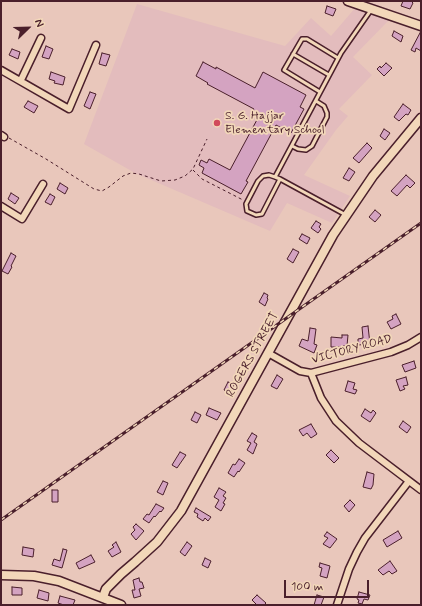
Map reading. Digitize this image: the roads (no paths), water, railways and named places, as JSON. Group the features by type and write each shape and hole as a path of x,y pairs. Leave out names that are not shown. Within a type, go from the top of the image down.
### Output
{"main road":[{"path":"348,1 421,26"},
{"name":"ROGERS STREET","path":"103,597 106,589 157,542 181,511 317,263 346,215 377,171 421,118"},
{"path":"1,575 43,577 67,584 121,605"}],"street":[{"path":"21,80 41,38"},
{"path":"1,70 21,80 69,109 96,45"},
{"path":"1,206 22,219 43,184"},
{"name":"VICTORY ROAD","path":"268,353 300,371 312,373 391,352 408,345 421,337"},
{"path":"312,373 321,398 336,421 359,443 421,490"},
{"path":"337,605 356,552 409,481"}],"lane":[{"path":"275,176 338,58 371,9"},
{"path":"320,92 284,70 302,39 307,39 338,58"},
{"path":"293,54 329,75"},
{"path":"292,146 298,149 306,150 312,146 327,117 324,106 316,101"},
{"path":"280,179 264,212 260,215 256,215 247,211 245,206 247,202 260,178 266,175 275,176 346,215"}],"railway":[{"path":"1,520 421,223"}],"place":[{"name":"S. G. Hajjar Elementary School","path":"217,123"}]}
